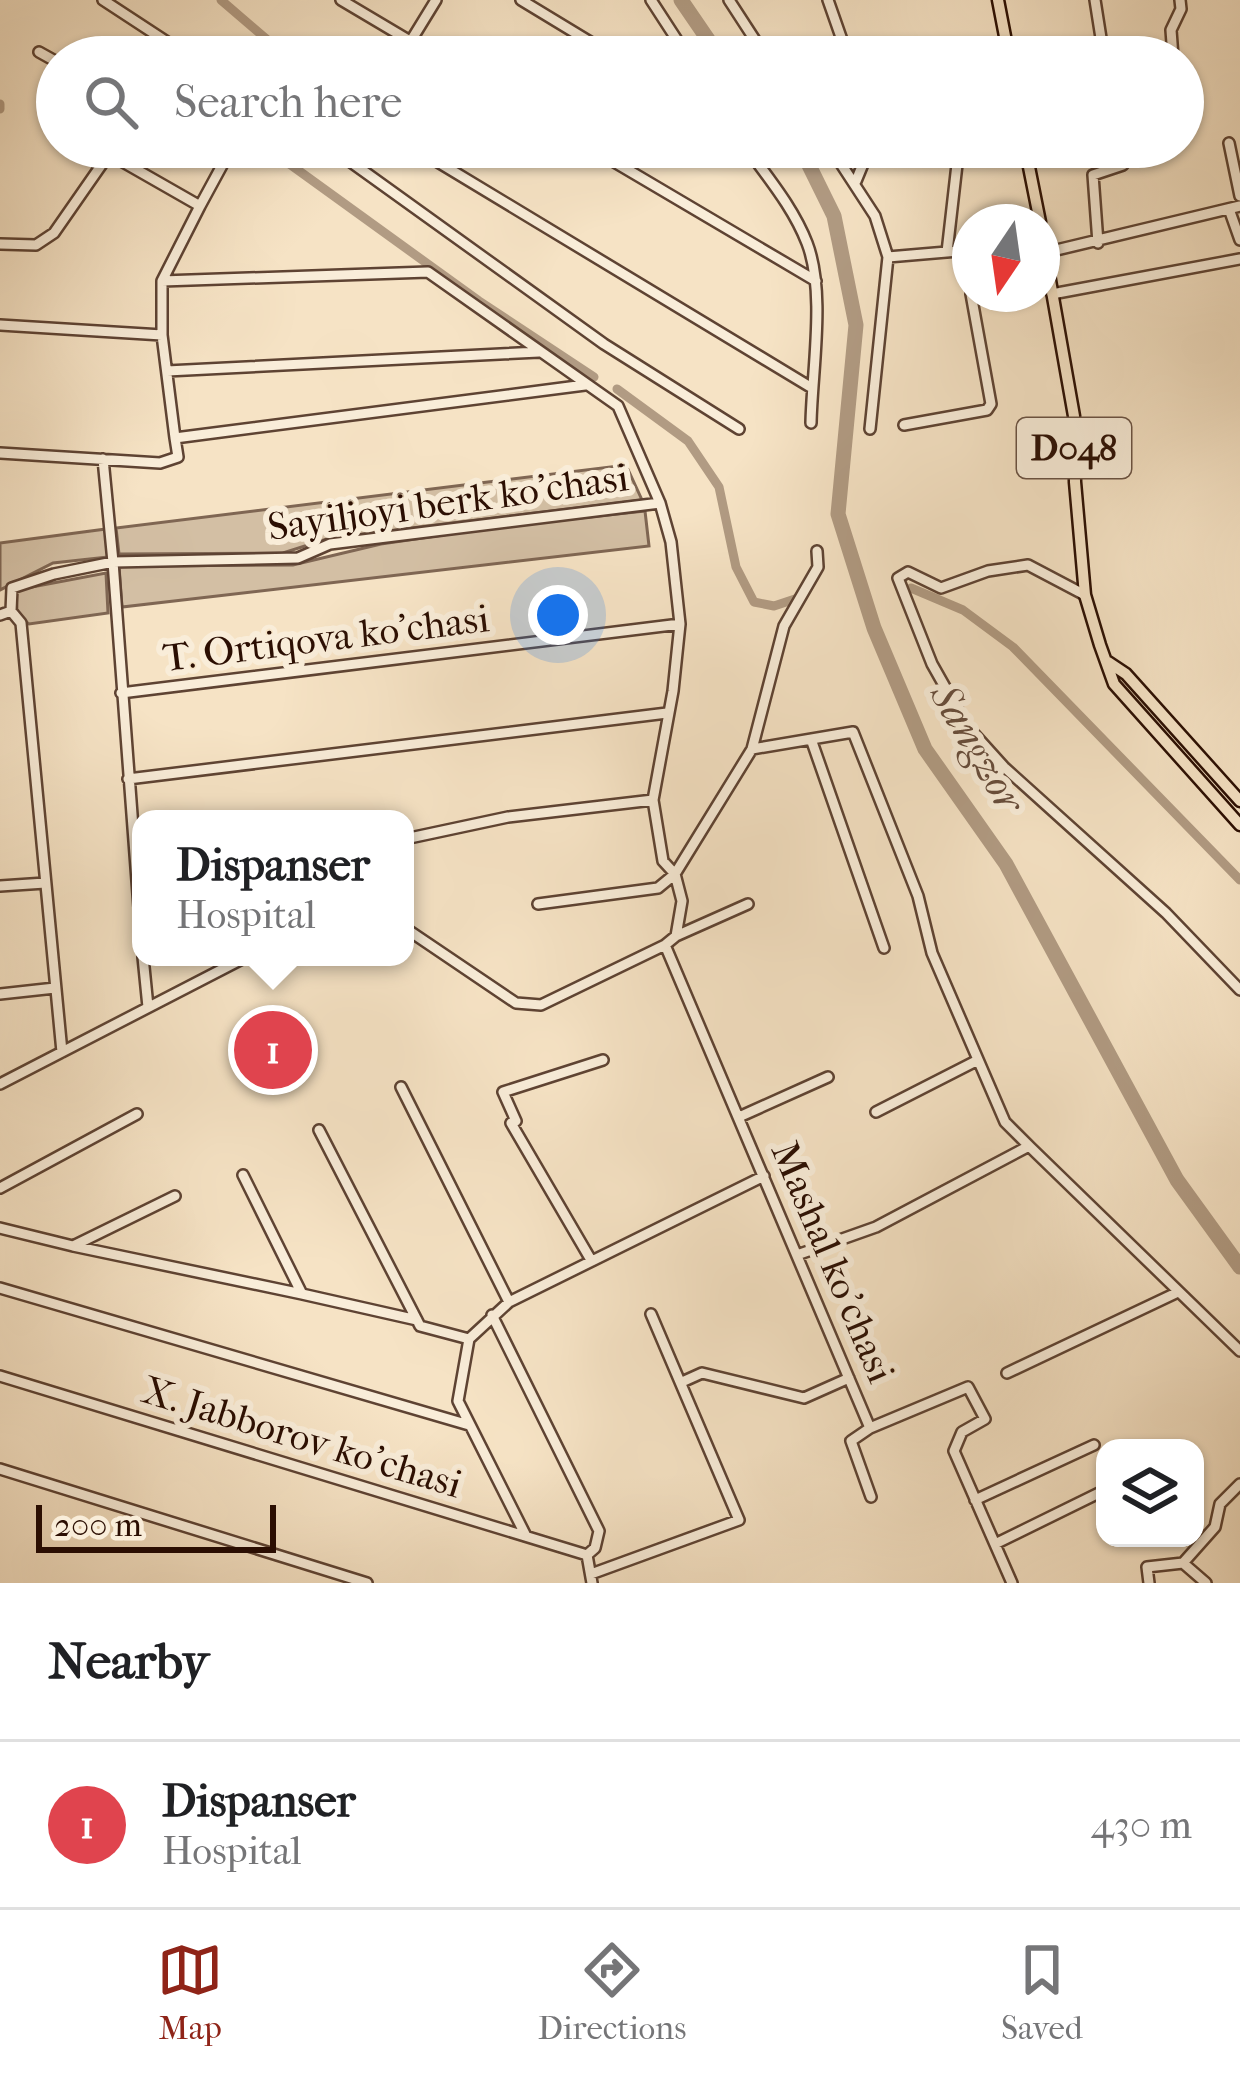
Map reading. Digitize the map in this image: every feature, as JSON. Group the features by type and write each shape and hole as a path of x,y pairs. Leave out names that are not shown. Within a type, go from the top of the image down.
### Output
{"main road":[{"path":"998,0 1005,36"},
{"path":"1029,168 1036,204"},
{"name":"D048","path":"1055,312 1074,416 1085,595 1114,684 1240,825"},
{"name":"D048","path":"1106,660 1126,674 1240,801"}],"street":[{"path":"103,0 158,36"},
{"path":"340,0 402,36"},
{"path":"414,36 436,0"},
{"path":"521,0 580,36"},
{"path":"651,0 674,36"},
{"path":"728,0 752,36"},
{"path":"828,0 841,36"},
{"path":"1095,0 1101,36"},
{"path":"1171,36 1180,0"},
{"path":"1229,143 1240,196"},
{"path":"0,244 36,245 53,233 96,168"},
{"path":"138,168 200,206"},
{"path":"0,454 160,463 178,457 162,335 161,281 221,168"},
{"path":"367,168 604,344 739,429"},
{"path":"448,168 812,388"},
{"path":"625,168 816,281"},
{"path":"761,168 792,211 809,248 816,281 811,423"},
{"path":"846,168 875,216 888,257 870,428"},
{"path":"856,181 861,168"},
{"path":"947,252 956,168"},
{"path":"1098,242 1093,175 1114,168"},
{"path":"1060,243 1098,242 1234,207 1240,240"},
{"path":"888,257 952,252"},
{"path":"1060,293 1240,259"},
{"path":"161,281 428,272 618,406 660,503 671,542 680,624 653,800 663,861 674,874 682,901 676,936"},
{"path":"904,425 988,410 992,404 975,312"},
{"path":"0,325 162,335"},
{"path":"166,371 539,352"},
{"path":"175,438 585,385"},
{"path":"103,459 132,816"},
{"name":"Sayiljoyi berk ko'chasi","path":"5,613 12,588 113,562 298,558 330,544 660,503"},
{"path":"538,904 658,888 674,874 752,749 784,626 818,567 817,551"},
{"path":"1085,595 1028,565 988,571 941,588 908,572 898,578 932,664 967,726 1004,767 1166,914 1240,990"},
{"path":"5,613 21,623 62,1052"},
{"name":"T. Ortiqova ko'chasi","path":"122,693 680,624"},
{"path":"128,779 667,713"},
{"path":"752,749 853,732 918,896 932,953 1005,1122 1240,1351"},
{"path":"811,739 884,947"},
{"path":"414,837 508,818 653,800"},
{"path":"0,886 45,883"},
{"path":"414,934 516,1003 541,1005 748,904"},
{"name":"Mashal ko'chasi","path":"665,945 870,1428 968,1387 985,1419 962,1432 954,1451 1012,1583"},
{"path":"144,966 148,1007"},
{"path":"0,1084 229,966"},
{"path":"0,994 55,988"},
{"path":"591,1260 511,1124 516,1121 503,1092 603,1060"},
{"path":"876,1112 978,1060"},
{"path":"739,1117 828,1077"},
{"path":"401,1087 508,1302"},
{"path":"0,1188 136,1114"},
{"path":"319,1130 420,1326 470,1339"},
{"path":"797,1255 876,1227 1029,1146"},
{"path":"243,1175 302,1294"},
{"path":"527,1538 458,1401 470,1339 508,1302 764,1176"},
{"path":"73,1246 175,1196"},
{"path":"0,1228 418,1320"},
{"path":"0,1288 469,1425"},
{"path":"1007,1373 1176,1293"},
{"path":"492,1315 599,1531 595,1548 587,1556 591,1579 739,1520 650,1314"},
{"path":"682,1382 702,1373 804,1398 850,1378"},
{"name":"X. Jabborov ko'chasi","path":"0,1376 587,1556"},
{"path":"870,1428 850,1441 871,1497"},
{"path":"975,1500 1094,1445"},
{"path":"0,1469 367,1583"},
{"path":"1149,1583 1148,1567 1183,1563 1215,1526 1220,1504 1240,1484"},
{"path":"995,1544 1096,1494"},
{"path":"1183,1563 1206,1583"}],"shaded area":[{"path":"626,465 642,500 330,538 283,553 119,554 116,528"},
{"path":"645,511 649,546 122,607 119,566 293,565 381,544"},
{"path":"106,529 108,557 53,563 0,590 0,543"},
{"path":"106,573 108,613 29,624 17,615 16,590"}],"waterway":[{"path":"221,0 263,36"},
{"name":"Sangzor","path":"681,0 706,36"},
{"path":"0,104 0,109"},
{"path":"295,168 479,301 594,377"},
{"name":"Sangzor","path":"810,168 834,216 856,325 838,514 874,628 925,749 1006,864 1177,1180 1240,1267"},
{"path":"617,389 688,441 719,487 736,567 754,602 774,606 795,599"},
{"path":"911,588 963,610 1013,647 1240,880"}],"place":[{"name":"Dispanser","path":"273,1050"}]}
